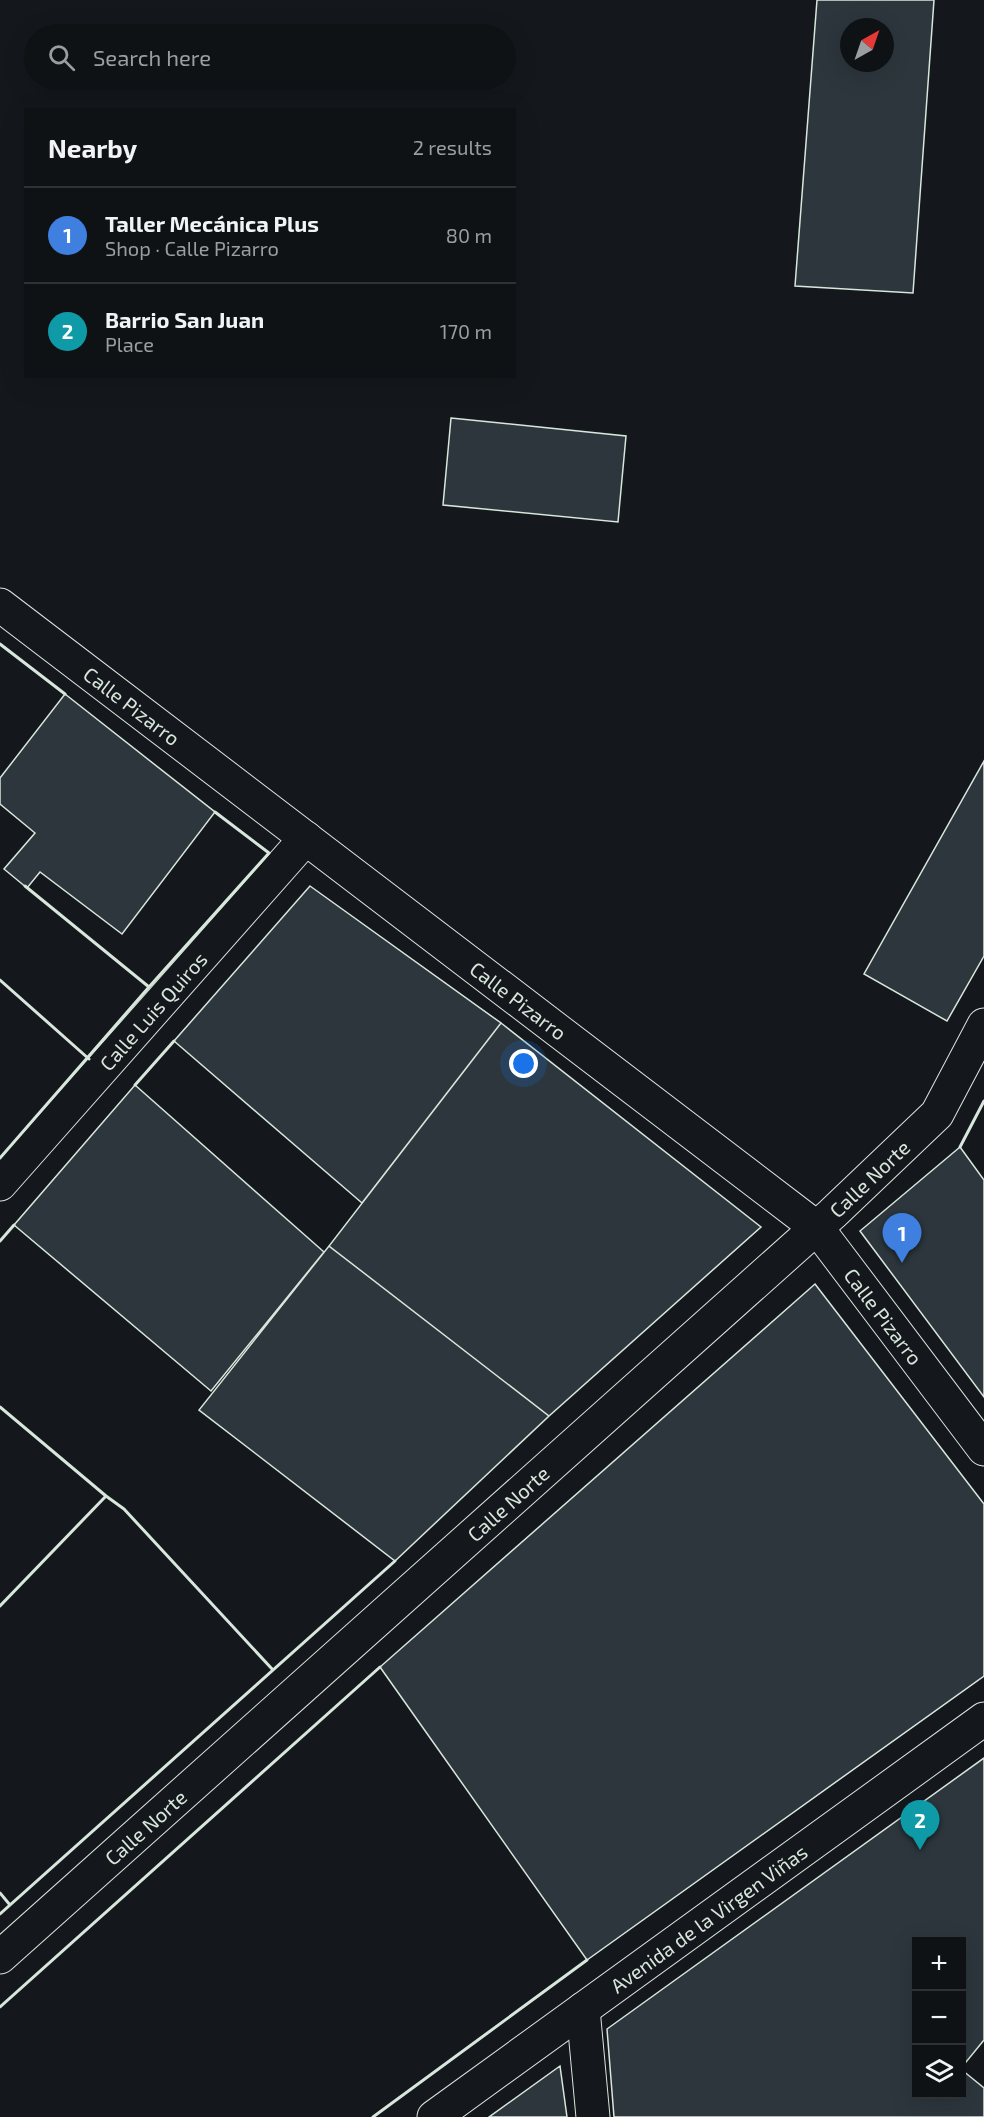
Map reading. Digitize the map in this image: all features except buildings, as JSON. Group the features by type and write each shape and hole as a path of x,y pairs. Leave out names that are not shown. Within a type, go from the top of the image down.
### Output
{"street":[{"name":"Calle Pizarro","path":"0,605 817,1228 984,1449"},
{"name":"Calle Luis Quiros","path":"0,1184 306,838"},
{"name":"Calle Norte","path":"0,1957 817,1228 937,1114 984,1025"},
{"name":"Avenida de la Virgen Viñas","path":"434,2117 984,1719"},
{"path":"583,2009 593,2117"}],"wall":[{"path":"0,644 65,694"},
{"path":"149,987 269,853 215,812"},
{"path":"0,1158 149,987 25,886"},
{"path":"0,980 89,1059"},
{"path":"135,1085 174,1041"},
{"path":"960,1147 984,1101"},
{"path":"0,1241 14,1225"},
{"path":"0,1407 106,1496"},
{"path":"0,1606 106,1496 124,1509 273,1670"},
{"path":"0,1914 395,1561"},
{"path":"0,2007 380,1667"},
{"path":"0,1893 10,1905"},
{"path":"373,2117 587,1960"}],"place":[{"name":"Taller Mecánica Plus","path":"902,1263"},
{"name":"Barrio San Juan","path":"920,1850"}]}
